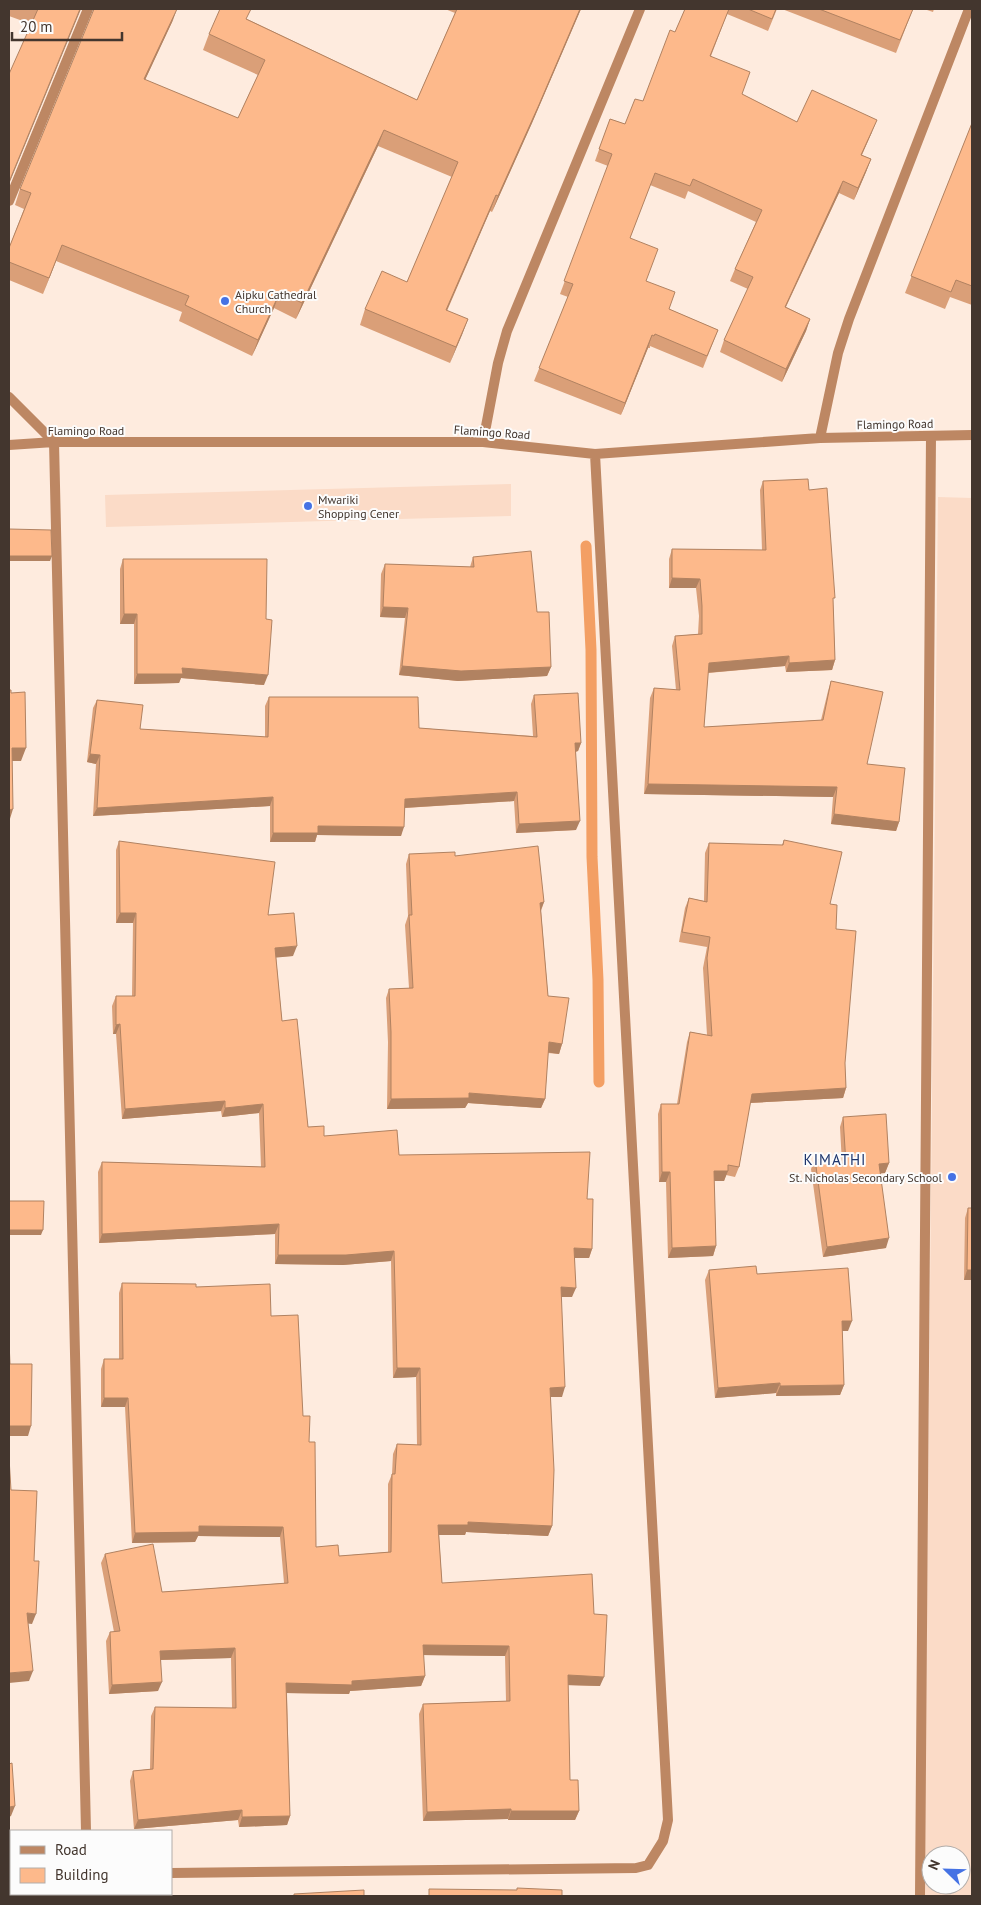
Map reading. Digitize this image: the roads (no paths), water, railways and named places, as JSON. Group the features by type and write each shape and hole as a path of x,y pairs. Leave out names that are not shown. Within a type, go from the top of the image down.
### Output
{"street":[{"path":"9,201 88,9"},
{"path":"483,442 498,363 507,331 640,9"},
{"path":"820,438 838,353 849,319 969,9"},
{"path":"9,396 54,442 86,1830"},
{"name":"Flamingo Road","path":"9,444 54,442 483,442 596,454 820,438 972,435"},
{"path":"920,1896 931,436"},
{"path":"172,1873 636,1868 648,1865 663,1841 668,1820 596,454"}],"waterway":[{"path":"586,546 591,650 592,857 598,980 599,1082"}],"place":[{"name":"Aipku Cathedral Church","path":"225,301"},
{"name":"Mwariki Shopping Cener","path":"308,506"},
{"name":"St. Nicholas Secondary School","path":"952,1177"}],"district":[{"name":"KIMATHI","path":"835,1159"}]}
